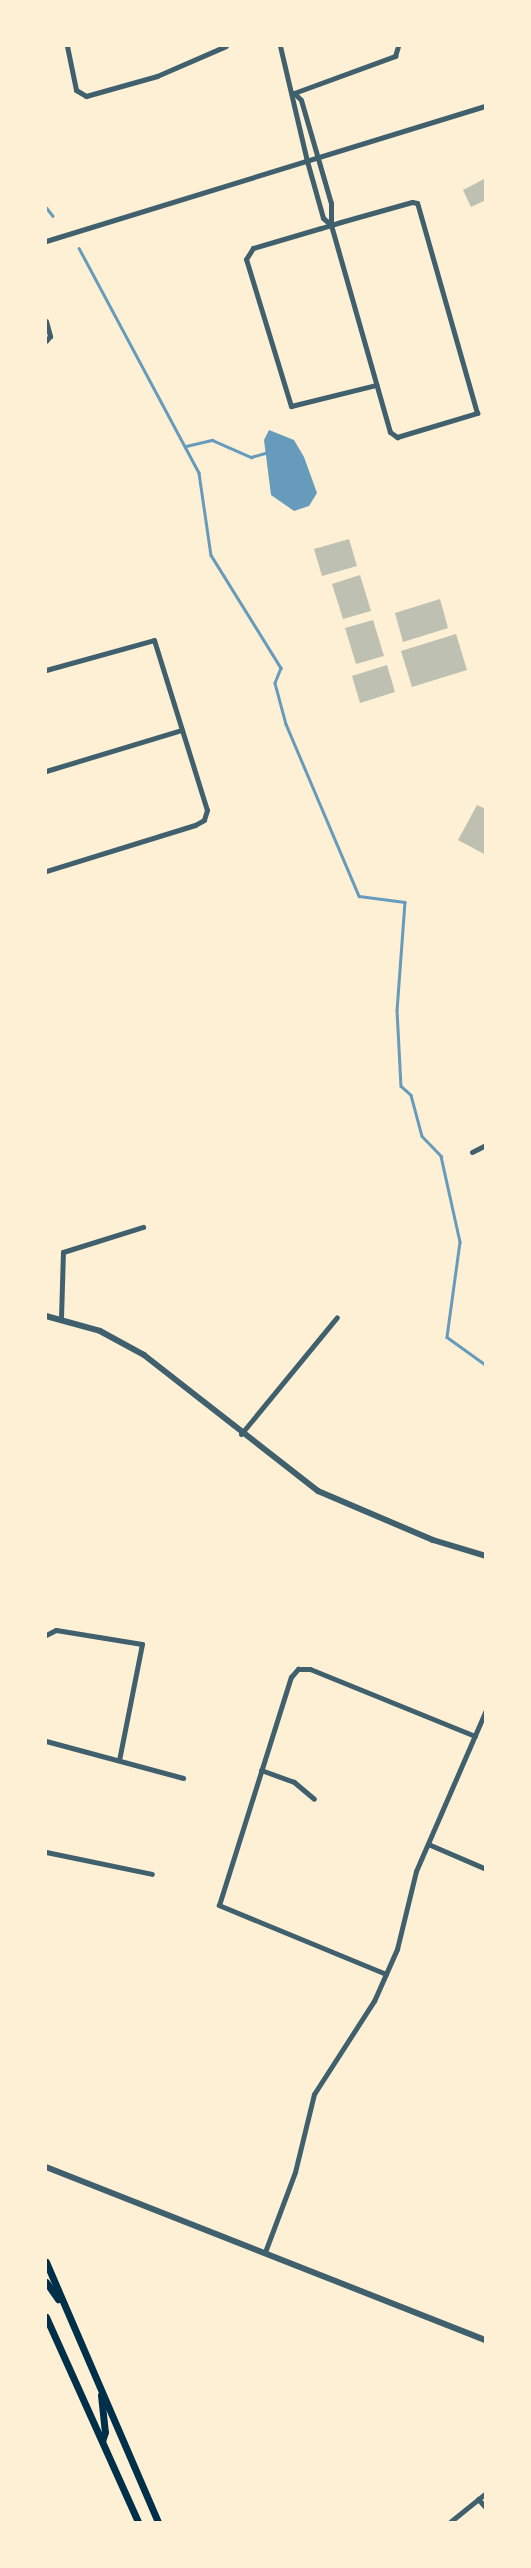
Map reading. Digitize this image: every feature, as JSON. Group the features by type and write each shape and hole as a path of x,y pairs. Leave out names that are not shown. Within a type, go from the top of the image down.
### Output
{"main road":[{"path":"46,2262 101,2395 158,2522"},
{"path":"46,2282 66,2310"},
{"path":"46,2316 138,2522"},
{"path":"101,2395 105,2432 102,2441"}],"street":[{"path":"67,46 76,90 86,96 157,76 226,46"},
{"path":"280,46 293,93 291,103 323,218 331,225"},
{"path":"293,93 395,56 398,46"},
{"path":"293,93 301,100 318,158 334,215 331,225 392,436 477,413 417,203 331,225 248,252 279,375 291,406 376,385"},
{"path":"46,241 485,106"},
{"path":"46,321 50,336 46,341"},
{"path":"46,668 154,640 204,797 204,820 46,871"},
{"path":"46,771 182,730"},
{"path":"472,1152 485,1145"},
{"path":"61,1318 63,1252 143,1227"},
{"path":"46,1316 100,1331 144,1355 291,1475 350,1507 485,1556"},
{"path":"241,1434 337,1317"},
{"path":"46,1635 57,1630 142,1644 119,1760"},
{"path":"386,1974 219,1905 291,1677 304,1668 475,1736"},
{"path":"265,2252 295,2172 314,2094 331,2062 368,2015 386,1974 428,1844 485,1710"},
{"path":"46,1741 183,1778"},
{"path":"261,1770 294,1782 314,1799"},
{"path":"428,1844 485,1869"},
{"path":"46,1852 152,1874"},
{"path":"46,2167 485,2340"},
{"path":"450,2522 485,2493"},
{"path":"478,2499 485,2508"}],"water":[{"path":"269,430 294,440 304,457 317,493 309,506 294,511 271,495 264,440"}],"building":[{"path":"486,178 486,200 471,207 463,190"},
{"path":"349,539 357,566 322,576 314,549"},
{"path":"360,575 371,611 343,619 332,584"},
{"path":"440,599 448,628 403,642 395,613"},
{"path":"373,620 384,656 356,664 345,628"},
{"path":"456,634 467,670 412,687 401,651"},
{"path":"387,665 395,692 360,703 352,676"},
{"path":"477,805 486,809 486,855 458,840"}],"waterway":[{"path":"46,207 53,216"},
{"path":"79,248 199,473 211,555 281,668 275,683 286,724 359,896 405,902 397,1010 401,1086 411,1095 422,1136 441,1156 460,1242 447,1337 486,1365"},
{"path":"186,446 212,440 251,457 265,453"}]}
